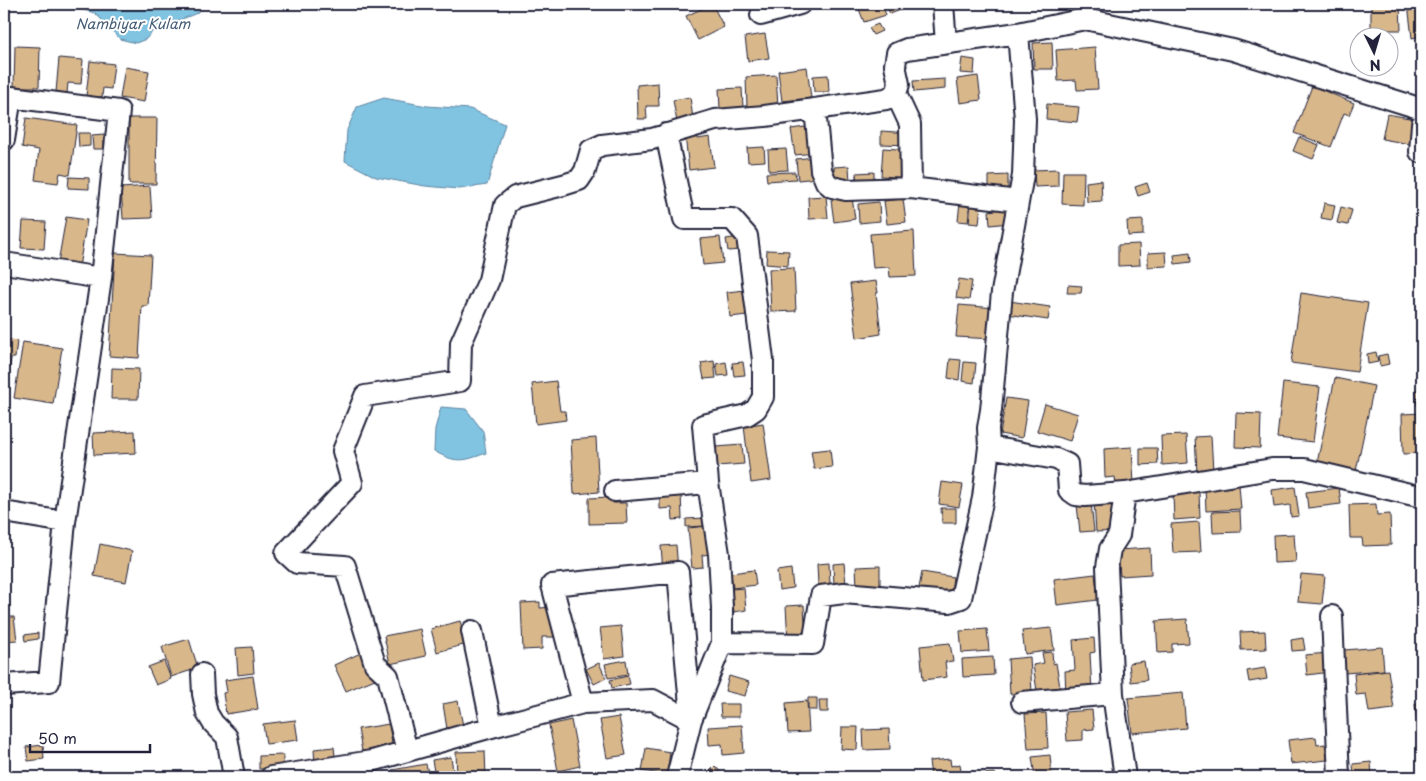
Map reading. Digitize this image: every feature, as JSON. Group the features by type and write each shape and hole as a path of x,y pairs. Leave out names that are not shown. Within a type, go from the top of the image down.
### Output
{"street":[{"path":"762,15 800,4"},
{"path":"943,4 946,43"},
{"path":"911,188 910,124 896,94 899,84 895,65 897,53 907,49 946,43 1019,41 1085,11 1233,50 1422,109"},
{"path":"722,643 813,644 821,596 844,593 949,602 961,598 983,498 1002,292 1023,175 1025,119 1019,41"},
{"path":"407,751 388,676 375,664 345,566 297,563 286,553 352,483 344,451 366,396 460,381 461,343 489,280 504,204 515,197 578,180 585,171 591,150 602,145 652,139 716,120 886,99 896,94"},
{"path":"4,140 11,97 119,111 101,278 65,522 49,682 4,686"},
{"path":"815,109 821,170 826,182 832,187 846,190 911,188 1018,201"},
{"path":"1422,124 1420,152 1422,152"},
{"path":"666,134 684,219 732,219 748,236 762,351 762,397 756,409 747,415 703,425 708,483 719,554 722,643 691,720 677,777"},
{"path":"4,263 101,278"},
{"path":"989,447 1056,459 1067,464 1069,490 1076,496 1125,493 1272,469 1304,469 1422,497"},
{"path":"615,492 708,483"},
{"path":"1125,493 1119,534 1110,549 1107,567 1113,694 1125,777"},
{"path":"4,512 65,522"},
{"path":"583,703 552,585 678,572 691,720"},
{"path":"1332,616 1339,777"},
{"path":"472,631 492,727"},
{"path":"202,674 203,694 207,713 226,737 234,777"},
{"path":"1022,702 1113,694"},
{"path":"271,777 372,761 583,703 653,700 691,720"}],"water":[{"name":"Nambiyar Kulam","path":"60,4 203,4 197,13 153,31 146,39 136,43 120,39 95,13"},
{"path":"384,98 427,106 470,109 505,124 487,185 459,189 425,186 376,177 345,161 347,130 357,107"},
{"path":"441,407 466,409 483,431 486,453 459,460 448,458 434,451 435,429"}],"building":[{"path":"712,4 724,27 698,40 686,16"},
{"path":"857,4 882,4 886,15 864,22"},
{"path":"886,4 905,4 906,8 890,14"},
{"path":"1371,4 1400,4 1401,30 1398,30 1398,28 1371,28"},
{"path":"1408,4 1422,4 1422,36 1412,38"},
{"path":"878,24 882,31 873,35 869,28"},
{"path":"765,34 769,58 748,61 745,37"},
{"path":"1052,42 1053,69 1034,69 1033,43"},
{"path":"15,46 40,47 39,87 14,87"},
{"path":"1095,47 1098,89 1077,90 1076,80 1058,81 1056,50"},
{"path":"59,58 83,60 81,84 68,83 67,93 56,92"},
{"path":"962,58 975,60 974,74 960,73"},
{"path":"90,61 114,64 111,89 103,88 102,97 86,96"},
{"path":"125,67 149,71 144,102 120,98"},
{"path":"807,67 811,98 782,101 778,71"},
{"path":"776,75 778,107 747,108 746,77"},
{"path":"828,75 829,92 814,92 813,76"},
{"path":"978,76 981,100 960,103 957,79"},
{"path":"945,79 945,89 914,92 913,81"},
{"path":"658,83 659,106 646,106 647,119 638,119 637,85"},
{"path":"1312,86 1354,103 1349,115 1344,113 1331,147 1294,133"},
{"path":"742,88 743,107 720,109 719,89"},
{"path":"690,97 693,119 677,122 673,100"},
{"path":"1047,104 1079,107 1077,122 1046,119"},
{"path":"1387,114 1415,119 1410,144 1382,139"},
{"path":"26,118 77,125 70,175 60,173 58,183 35,180 39,150 22,147"},
{"path":"129,118 157,118 156,184 129,184"},
{"path":"812,126 815,153 795,155 791,129"},
{"path":"881,131 911,133 911,145 881,144"},
{"path":"78,133 90,133 90,146 79,147"},
{"path":"697,133 698,139 710,137 714,167 689,170 685,135"},
{"path":"104,135 104,149 93,149 92,136"},
{"path":"1299,137 1319,145 1313,159 1293,151"},
{"path":"764,147 765,161 748,162 747,148"},
{"path":"883,148 912,150 909,178 881,176"},
{"path":"786,149 788,170 769,171 768,150"},
{"path":"815,157 817,178 798,180 796,159"},
{"path":"849,166 850,182 834,183 834,167"},
{"path":"1058,169 1058,186 1035,187 1034,170"},
{"path":"795,172 796,179 767,181 766,173"},
{"path":"874,172 874,182 857,182 856,173"},
{"path":"1063,172 1084,172 1083,205 1062,204"},
{"path":"1008,175 1008,194 989,195 989,176"},
{"path":"69,177 89,178 89,189 68,188"},
{"path":"1101,180 1102,201 1087,202 1086,182"},
{"path":"1147,183 1150,192 1138,196 1135,187"},
{"path":"150,186 152,218 123,219 121,188"},
{"path":"826,196 828,218 809,219 808,197"},
{"path":"852,197 855,219 834,222 831,200"},
{"path":"903,199 906,222 887,224 884,201"},
{"path":"960,201 970,202 968,222 958,221"},
{"path":"879,202 880,221 859,223 858,204"},
{"path":"971,203 981,204 979,224 969,223"},
{"path":"1324,203 1335,205 1332,220 1321,218"},
{"path":"1341,207 1352,210 1348,225 1337,223"},
{"path":"1007,208 1009,223 990,225 989,211"},
{"path":"66,217 87,220 79,267 58,263"},
{"path":"1143,220 1143,235 1128,236 1127,221"},
{"path":"23,221 46,222 44,249 21,248"},
{"path":"914,231 916,276 890,277 889,267 873,268 870,234"},
{"path":"720,237 723,263 703,265 700,239"},
{"path":"739,237 740,250 728,251 726,239"},
{"path":"1139,244 1140,265 1118,266 1118,245"},
{"path":"767,250 789,251 788,266 766,264"},
{"path":"1166,252 1167,266 1148,267 1148,253"},
{"path":"115,253 151,255 148,306 142,306 139,358 109,356"},
{"path":"1190,253 1191,262 1175,264 1174,255"},
{"path":"794,268 796,311 771,312 769,269"},
{"path":"959,279 972,281 969,300 956,298"},
{"path":"876,281 881,334 857,338 850,284"},
{"path":"1068,285 1082,286 1081,293 1067,293"},
{"path":"745,290 747,315 730,317 727,292"},
{"path":"1301,293 1368,303 1357,372 1291,363"},
{"path":"1009,301 1050,307 1048,320 1007,314"},
{"path":"959,305 996,308 994,339 956,337"},
{"path":"4,339 17,341 15,358 11,358 6,390 4,390"},
{"path":"23,342 62,348 53,404 14,398"},
{"path":"1376,352 1378,362 1368,364 1367,354"},
{"path":"1387,354 1389,364 1380,366 1378,356"},
{"path":"950,359 961,360 959,380 948,378"},
{"path":"714,361 716,378 704,379 701,363"},
{"path":"726,362 728,375 718,376 716,364"},
{"path":"743,362 745,375 734,376 732,363"},
{"path":"964,362 976,363 974,383 962,381"},
{"path":"112,368 139,369 138,399 111,399"},
{"path":"1335,378 1374,386 1356,471 1317,463"},
{"path":"556,381 560,411 565,411 566,420 536,424 532,384"},
{"path":"1283,383 1320,387 1313,442 1277,438"},
{"path":"1422,389 1422,406 1417,406 1416,390"},
{"path":"1006,398 1028,401 1022,438 1000,434"},
{"path":"1045,404 1078,414 1070,441 1037,431"},
{"path":"1236,413 1261,414 1260,448 1235,447"},
{"path":"1422,413 1422,453 1403,454 1402,414"},
{"path":"763,423 771,480 751,483 744,426"},
{"path":"135,431 136,453 94,455 93,433"},
{"path":"1186,435 1188,463 1162,465 1161,436"},
{"path":"1211,436 1213,471 1197,472 1195,437"},
{"path":"596,438 599,492 574,494 571,440"},
{"path":"742,445 744,464 717,466 716,447"},
{"path":"1132,447 1134,484 1116,486 1115,477 1105,478 1104,449"},
{"path":"1140,448 1157,448 1158,464 1140,465"},
{"path":"830,449 832,467 814,469 811,451"},
{"path":"942,482 963,485 959,507 939,504"},
{"path":"1239,485 1241,509 1206,511 1205,487"},
{"path":"1295,487 1299,516 1291,517 1290,505 1274,507 1272,490"},
{"path":"1339,488 1341,504 1308,508 1306,492"},
{"path":"681,492 682,519 673,520 672,508 660,509 660,493"},
{"path":"1199,492 1200,518 1174,520 1173,494"},
{"path":"612,497 613,503 626,503 627,523 589,524 589,498"},
{"path":"1114,500 1116,531 1096,532 1094,502"},
{"path":"1091,503 1094,531 1080,532 1077,505"},
{"path":"1376,504 1377,515 1390,514 1391,545 1363,546 1362,538 1350,538 1349,505"},
{"path":"941,508 956,508 956,523 942,523"},
{"path":"1240,511 1241,532 1213,533 1212,512"},
{"path":"705,518 705,526 686,527 686,519"},
{"path":"1199,522 1201,552 1173,553 1171,524"},
{"path":"708,526 712,554 702,555 703,567 692,568 688,528"},
{"path":"1294,534 1296,562 1274,563 1273,535"},
{"path":"100,544 132,551 126,582 94,576"},
{"path":"676,545 678,570 663,571 661,546"},
{"path":"1150,548 1151,574 1120,576 1118,550"},
{"path":"829,563 830,584 818,585 817,564"},
{"path":"844,563 846,584 834,585 833,564"},
{"path":"880,566 880,586 857,587 856,567"},
{"path":"791,569 793,588 779,590 777,571"},
{"path":"754,570 756,585 733,588 731,573"},
{"path":"922,572 953,577 951,593 919,588"},
{"path":"1095,574 1098,600 1057,605 1054,579"},
{"path":"1301,574 1325,576 1322,604 1298,602"},
{"path":"744,588 746,610 734,612 731,589"},
{"path":"540,602 540,608 553,607 554,637 542,637 542,649 523,650 521,603"},
{"path":"804,605 806,641 788,641 786,606"},
{"path":"4,617 14,617 17,640 4,641"},
{"path":"1187,619 1189,643 1172,644 1172,652 1158,653 1156,621"},
{"path":"460,621 467,644 437,652 431,629"},
{"path":"621,626 624,656 604,659 600,628"},
{"path":"1051,628 1054,650 1025,654 1022,631"},
{"path":"420,629 426,656 390,664 384,636"},
{"path":"987,629 989,651 962,653 960,631"},
{"path":"1265,631 1266,649 1241,650 1240,632"},
{"path":"38,633 38,639 25,641 24,635"},
{"path":"1094,638 1095,652 1090,653 1092,693 1066,695 1065,671 1075,670 1073,640"},
{"path":"1303,638 1305,650 1292,651 1291,640"},
{"path":"189,639 198,668 171,677 162,647"},
{"path":"950,643 953,661 945,662 947,677 923,680 920,646"},
{"path":"252,647 254,673 238,675 236,648"},
{"path":"1382,647 1384,670 1345,673 1344,650"},
{"path":"363,652 375,679 346,691 334,665"},
{"path":"1052,652 1053,664 1056,663 1060,687 1037,691 1033,665 1044,663 1042,653"},
{"path":"1328,653 1330,672 1307,675 1305,655"},
{"path":"993,657 994,675 963,677 962,659"},
{"path":"1030,657 1032,693 1010,694 1008,659"},
{"path":"626,660 628,675 608,678 605,664"},
{"path":"164,661 171,679 156,685 148,667"},
{"path":"1144,661 1147,680 1131,682 1129,663"},
{"path":"599,663 606,678 594,684 586,669"},
{"path":"1265,668 1267,679 1249,682 1247,671"},
{"path":"1388,670 1394,709 1369,712 1366,694 1356,695 1354,674"},
{"path":"253,676 258,709 226,714 223,693 227,692 225,680"},
{"path":"628,676 630,684 612,688 610,680"},
{"path":"729,676 749,682 745,696 725,691"},
{"path":"1183,693 1186,728 1132,733 1128,698"},
{"path":"808,698 817,698 817,710 808,710"},
{"path":"819,700 828,700 828,712 820,712"},
{"path":"458,701 463,726 447,729 443,704"},
{"path":"807,701 809,732 788,733 786,703"},
{"path":"720,704 739,704 739,717 721,717"},
{"path":"1415,704 1422,704 1422,735 1418,735"},
{"path":"1092,710 1094,729 1083,730 1083,740 1067,741 1065,712"},
{"path":"1046,713 1048,748 1028,749 1025,714"},
{"path":"619,717 626,755 607,758 600,720"},
{"path":"295,720 298,740 266,744 263,724"},
{"path":"571,720 580,766 558,771 549,725"},
{"path":"389,724 393,750 386,747 362,751 358,729"},
{"path":"742,725 744,753 723,755 722,744 709,745 708,727"},
{"path":"842,727 858,727 857,750 841,749"},
{"path":"889,729 890,749 864,750 863,730"},
{"path":"1316,737 1317,745 1325,744 1327,760 1291,764 1288,740"},
{"path":"43,745 44,759 28,761 26,747"},
{"path":"334,747 336,765 315,767 314,749"},
{"path":"646,748 670,752 667,775 642,771"},
{"path":"485,751 486,777 457,777 456,752"},
{"path":"283,755 283,768 259,769 259,756"},
{"path":"1050,755 1052,777 1035,777 1032,757"},
{"path":"451,757 454,777 435,777 432,760"},
{"path":"950,759 951,766 960,764 962,777 931,777 929,761"},
{"path":"1371,762 1372,777 1354,777 1353,764"},
{"path":"426,764 429,777 378,777 393,775 392,770"},
{"path":"715,766 725,777 704,777"},
{"path":"995,773 996,777 975,777 974,774"}]}
